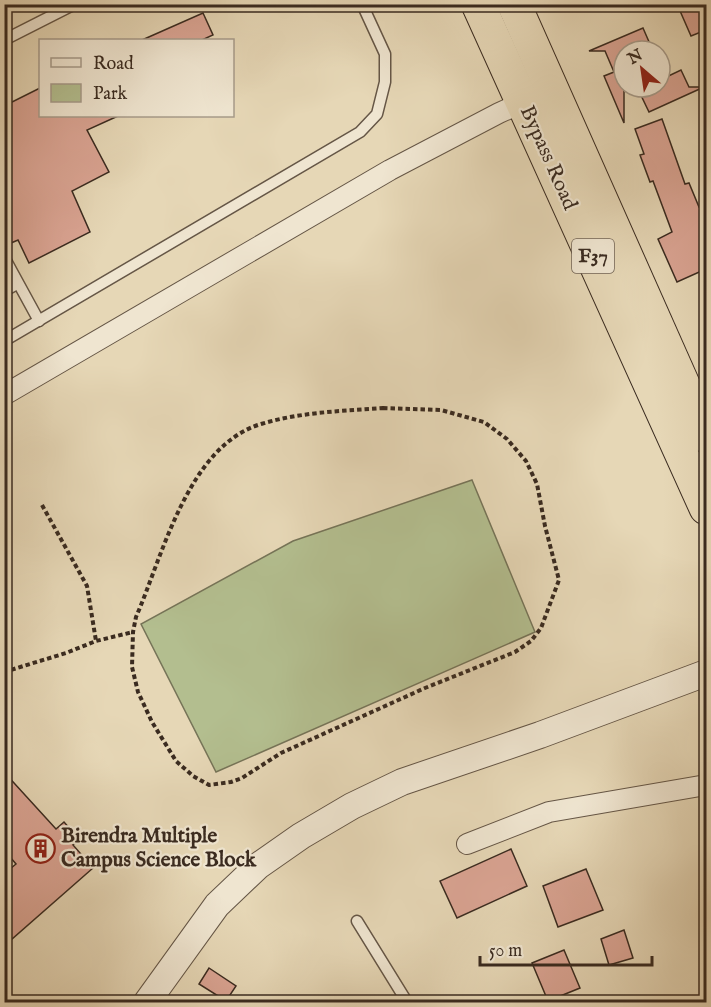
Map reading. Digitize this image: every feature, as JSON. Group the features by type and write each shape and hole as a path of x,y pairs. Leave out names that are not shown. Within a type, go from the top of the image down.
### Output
{"highway":[{"name":"Bypass Road","path":"478,4 706,508"},
{"name":"Bypass Road","path":"514,4 706,436"}],"street":[{"path":"4,394 390,170 553,89"},
{"path":"147,1002 217,905 258,866 301,836 352,806 402,782 540,735 706,673"},
{"path":"467,844 549,812 706,785"}],"lane":[{"path":"5,40 75,4"},
{"path":"4,341 360,132 377,114 385,82 385,54 362,4"},
{"path":"4,257 39,321"},
{"path":"4,291 17,284"},
{"path":"357,921 407,1002"}],"path":[{"path":"383,408 441,410 484,422 507,439 526,461 537,484 559,580 541,628 531,641 515,652 425,688 281,753 242,778 209,785 193,776 176,761 152,722 138,692 132,667 133,632 136,617 174,519 203,469 223,446 237,435 260,424 316,412 383,408"},
{"path":"42,505 87,586 96,641"},
{"path":"4,672 96,641 133,632"}],"green space":[{"path":"472,480 535,632 216,772 141,624 293,541"}],"building":[{"path":"677,4 706,4 706,30 691,36"},
{"path":"203,13 213,35 204,39 144,39"},
{"path":"643,28 648,39 617,39"},
{"path":"612,41 612,67 605,51 589,51"},
{"path":"681,70 689,87 704,87 649,112 643,99 672,99 672,74"},
{"path":"612,73 612,95 604,76"},
{"path":"39,88 39,117 116,117 87,130 109,172 72,191 90,232 29,263 18,240 4,246 4,106"},
{"path":"614,99 624,99 624,123"},
{"path":"662,119 685,184 689,183 699,207 706,204 706,269 677,282 658,239 672,232 653,181 650,182 640,155 644,154 635,129"},
{"name":"Birendra Multiple Campus Science Block","path":"4,772 56,829 64,822 80,840 73,845 93,868 4,946 4,874 16,864 4,850"},
{"path":"511,849 527,886 457,918 440,881"},
{"path":"586,869 603,910 558,927 543,886"},
{"path":"624,930 633,958 609,965 601,939"},
{"path":"564,950 580,988 548,1001 532,963"},
{"path":"209,968 236,986 226,1001 199,984"}],"place":[{"name":"Birendra Multiple Campus Science Block","path":"40,848"}]}
